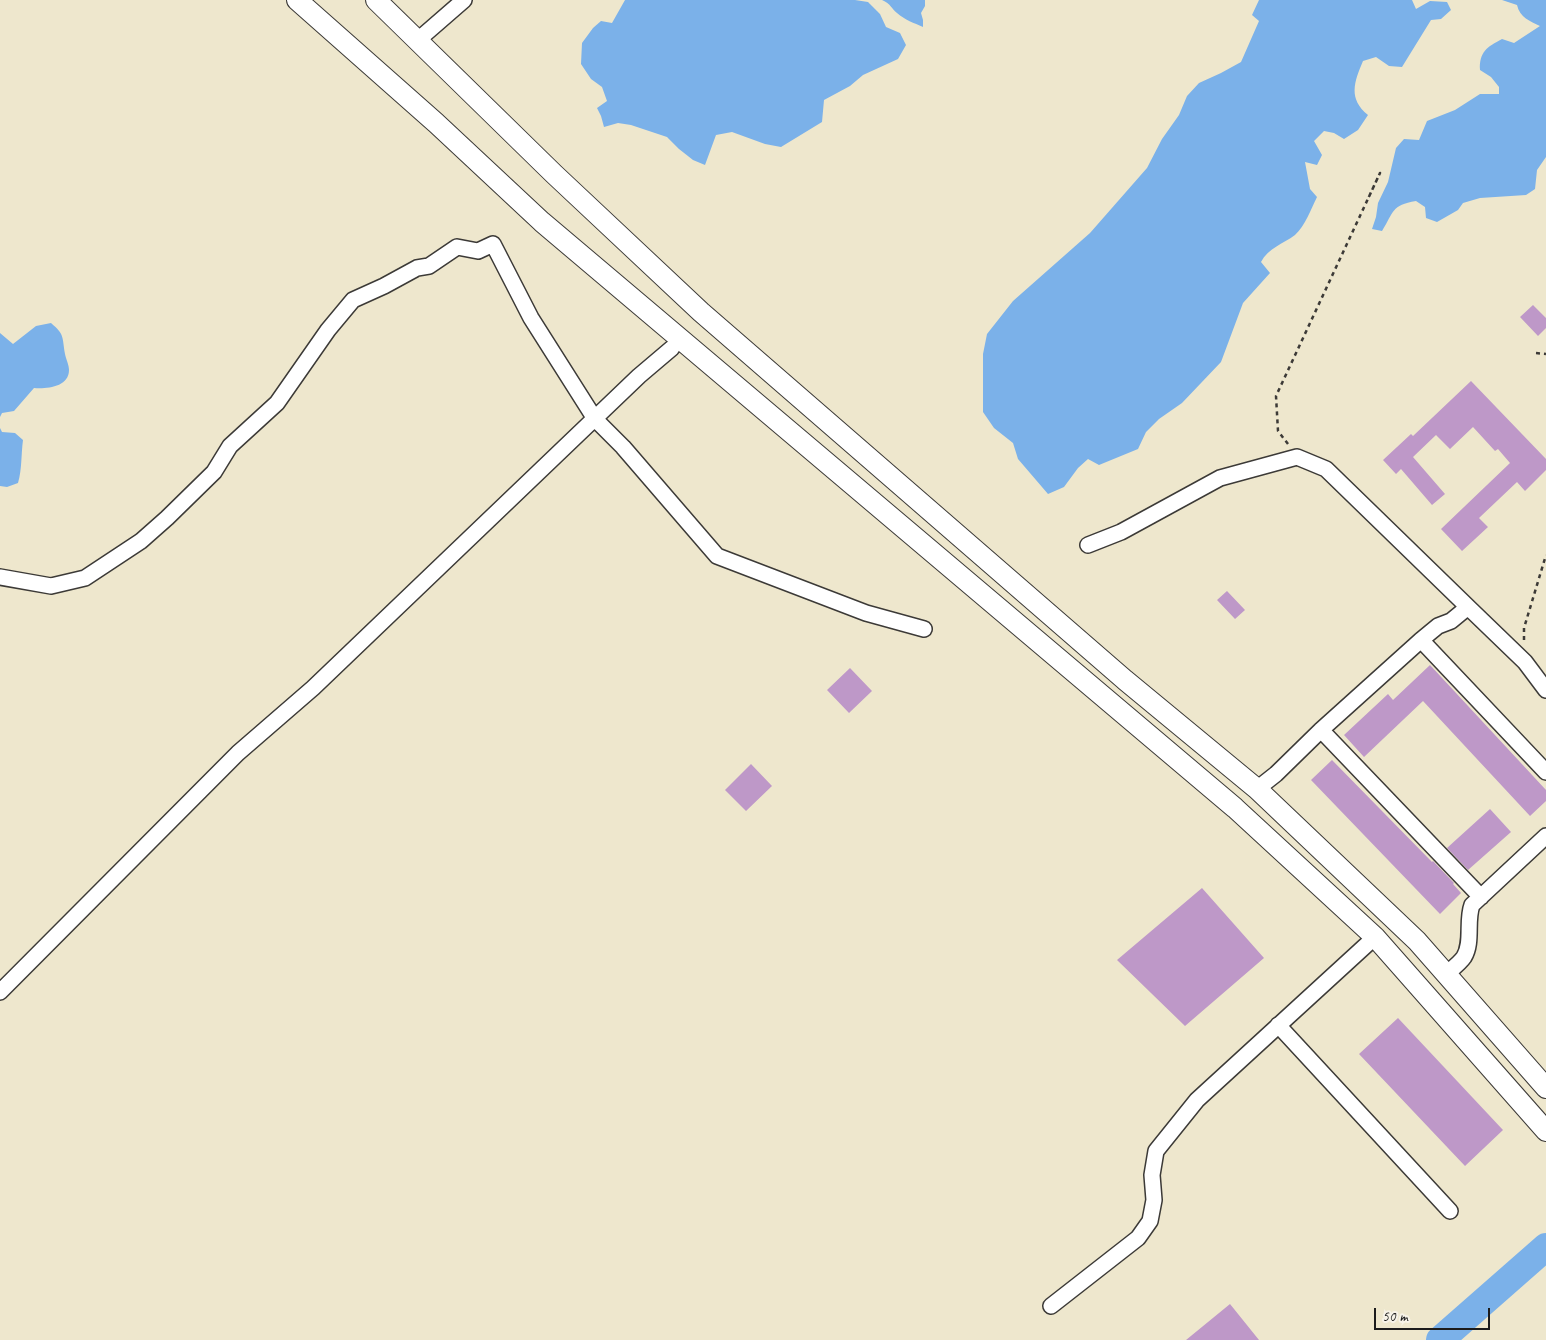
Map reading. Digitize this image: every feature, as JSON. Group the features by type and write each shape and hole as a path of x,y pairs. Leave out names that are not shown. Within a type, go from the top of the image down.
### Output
{"main road":[{"path":"297,0 436,123 542,222 1235,808 1375,937 1546,1132"},
{"path":"376,0 554,174 701,312 1125,680 1257,788 1417,941 1546,1088"}],"street":[{"path":"418,40 464,0"},
{"path":"0,577 51,586 85,578 141,540 167,518 214,472 230,446 277,403 323,337 353,300 417,268 430,266 457,247 478,250 493,244 531,318 595,419 623,447 717,556 866,613 924,629"},
{"path":"0,992 238,753 313,688 639,376 672,348"},
{"path":"1088,544 1121,532 1220,478 1297,457 1326,469 1525,662 1546,690"},
{"path":"1257,788 1276,774 1321,730 1421,640 1438,626 1451,621 1468,607"},
{"path":"1421,640 1546,772"},
{"path":"1321,730 1481,896"},
{"path":"1446,974 1464,957 1467,947 1468,914 1472,905 1546,836"},
{"path":"1051,1306 1138,1238 1150,1221 1154,1200 1152,1175 1156,1150 1197,1100 1375,937"},
{"path":"1278,1025 1450,1211"}],"path":[{"path":"1297,457 1278,431 1276,396 1380,173 1366,203"},
{"path":"1536,353 1546,354"},
{"path":"1525,662 1524,628 1546,555"}],"water":[{"path":"625,0 855,0 868,2 880,14 886,27 900,33 906,45 898,59 863,75 850,86 824,100 822,122 781,147 765,144 732,132 716,135 705,165 693,160 667,137 631,125 618,123 604,127 597,108 607,101 602,87 591,79 581,64 582,43 601,21 612,23"},
{"path":"882,0 925,0 925,6 921,13 923,27 903,18"},
{"path":"1259,0 1412,0 1416,9 1430,1 1447,2 1451,10 1441,19 1431,20 1402,67 1389,66 1376,57 1363,61 1355,83 1355,96 1362,109 1368,115 1358,130 1344,139 1334,133 1324,131 1314,141 1322,155 1317,165 1305,162 1310,189 1317,197 1299,231 1268,253 1261,262 1270,273 1243,303 1221,362 1182,403 1159,419 1146,432 1138,449 1099,465 1088,459 1078,468 1064,487 1048,494 1018,459 1013,443 994,428 983,412 983,354 987,334 1013,301 1090,233 1147,168 1162,139 1179,115 1187,96 1199,83 1241,62 1259,21 1252,15"},
{"path":"1502,0 1546,0 1546,157 1537,170 1535,189 1526,195 1480,198 1463,203 1458,210 1437,222 1426,218 1425,207 1416,201 1397,207 1382,231 1372,229 1378,203 1388,182 1396,148 1404,139 1419,140 1427,121 1455,110 1480,94 1499,94 1499,87 1491,77 1480,70 1483,54 1488,48 1502,39 1514,43 1540,26 1523,16 1517,5"},
{"path":"51,323 62,337 69,368 68,376 56,386 34,388 14,411 2,413 0,417 0,333 13,344 36,326"},
{"path":"0,428 2,432 15,433 23,440 18,483 7,487 0,486"}],"building":[{"path":"1533,305 1546,318 1546,328 1538,336 1520,317"},
{"path":"1471,381 1546,459 1546,470 1525,491 1517,482 1479,518 1488,527 1462,551 1441,529 1510,463 1498,449 1495,451 1473,427 1450,449 1436,435 1413,457 1445,494 1432,505 1401,469 1396,474 1383,460 1411,434 1413,436"},
{"path":"1227,591 1245,610 1235,619 1217,600"},
{"path":"1430,665 1546,790 1546,801 1530,816 1423,701 1364,757 1344,735 1388,694 1393,700"},
{"path":"850,668 872,691 849,713 827,690"},
{"path":"1332,760 1454,883 1461,893 1440,914 1311,780"},
{"path":"751,764 772,786 746,811 725,790"},
{"path":"1490,809 1511,832 1468,870 1447,848"},
{"path":"1202,888 1264,958 1185,1026 1117,960"},
{"path":"1398,1018 1503,1130 1465,1166 1359,1054"},
{"path":"1230,1304 1259,1340 1186,1340"}],"waterway":[{"path":"1440,1340 1546,1247"}]}
